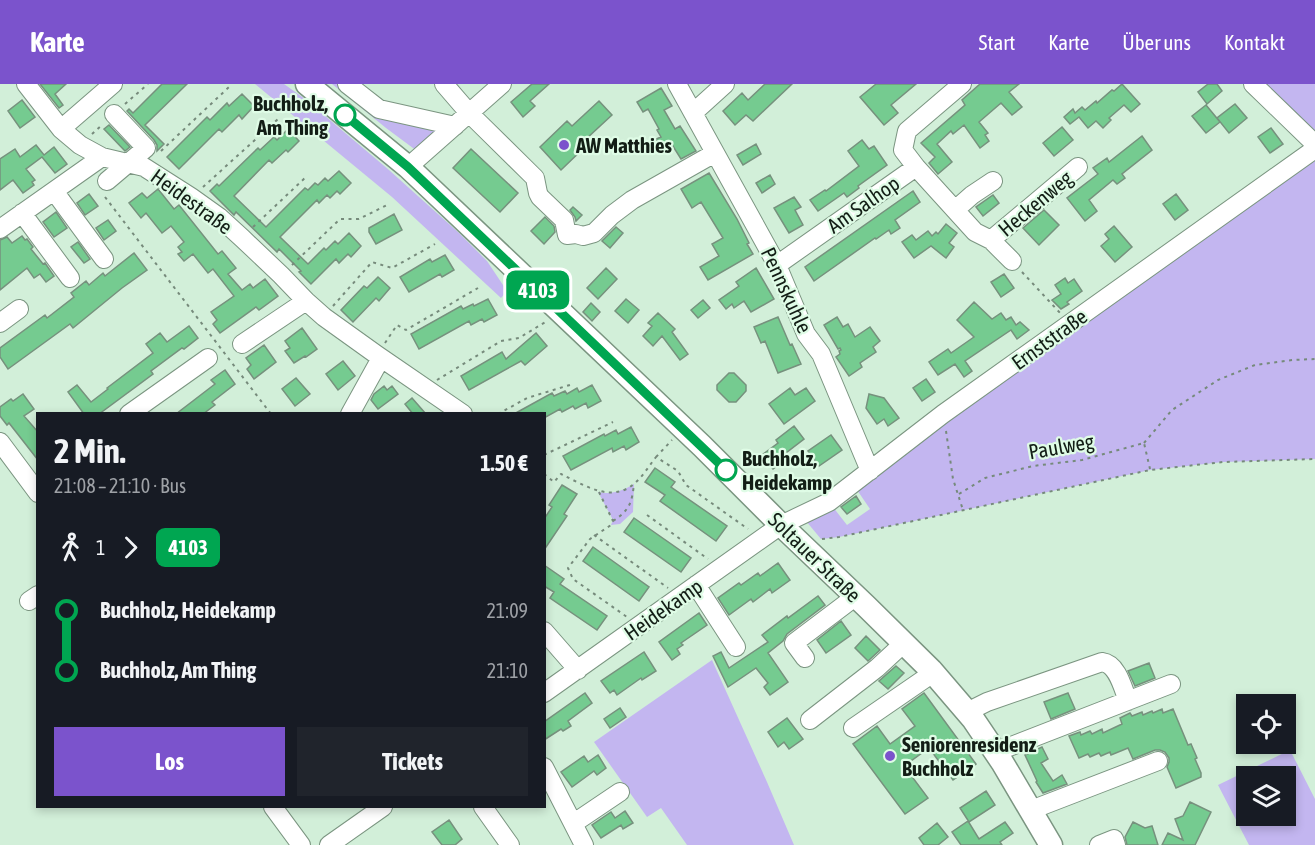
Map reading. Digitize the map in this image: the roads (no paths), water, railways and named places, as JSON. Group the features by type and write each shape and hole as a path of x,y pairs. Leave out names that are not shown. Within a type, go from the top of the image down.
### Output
{"main road":[{"name":"Soltauer Straße","path":"307,84 408,167 693,438 933,673 967,712 996,752 1051,845"}],"street":[{"name":"Heidestraße","path":"26,84 61,129 80,145 102,157 137,165 192,197 219,217 324,317 461,412"},
{"path":"61,129 113,84"},
{"path":"347,84 379,109 455,126"},
{"path":"444,84 469,113 535,178 540,197 564,220 567,234 583,236 594,233 632,200 715,153"},
{"name":"Pennskuhle","path":"677,84 777,265 806,334 821,354 870,471"},
{"path":"693,113 725,84"},
{"name":"Am Salhop","path":"777,265 916,167 903,150 907,131 963,84"},
{"path":"1253,84 1315,144"},
{"path":"408,167 496,86"},
{"path":"105,187 137,165 146,148 114,114"},
{"name":"Ernststraße","path":"781,525 829,502 943,414 1315,149"},
{"path":"0,230 102,157"},
{"name":"Heckenweg","path":"991,240 1078,166"},
{"name":"Heckenweg","path":"916,167 975,232 991,240 1012,261"},
{"path":"955,210 993,181"},
{"path":"54,191 104,259"},
{"path":"26,211 66,259"},
{"path":"26,211 70,278"},
{"path":"242,344 306,301"},
{"path":"0,323 19,309"},
{"path":"351,412 379,357"},
{"path":"132,412 208,358"},
{"path":"0,442 35,486"},
{"name":"Heidekamp","path":"546,692 781,525"},
{"path":"696,585 736,647"},
{"path":"805,658 794,643 855,596"},
{"path":"546,633 578,669"},
{"path":"810,720 904,644"},
{"path":"967,712 987,702 1102,662 1112,667 1128,701"},
{"path":"853,728 933,673"},
{"path":"996,752 1171,684"},
{"path":"1031,810 1158,761"},
{"path":"546,771 584,845"},
{"path":"574,824 620,792"},
{"path":"274,808 301,845"},
{"path":"329,845 382,808"},
{"path":"484,808 510,845"},
{"path":"1100,845 1114,839 1116,845"}],"place":[{"name":"Buchholz, Am Thing","path":"345,115"},
{"name":"AW Matthies","path":"564,145"},
{"name":"Buchholz, Heidekamp","path":"726,470"},
{"name":"Seniorenresidenz Buchholz","path":"890,756"}]}
